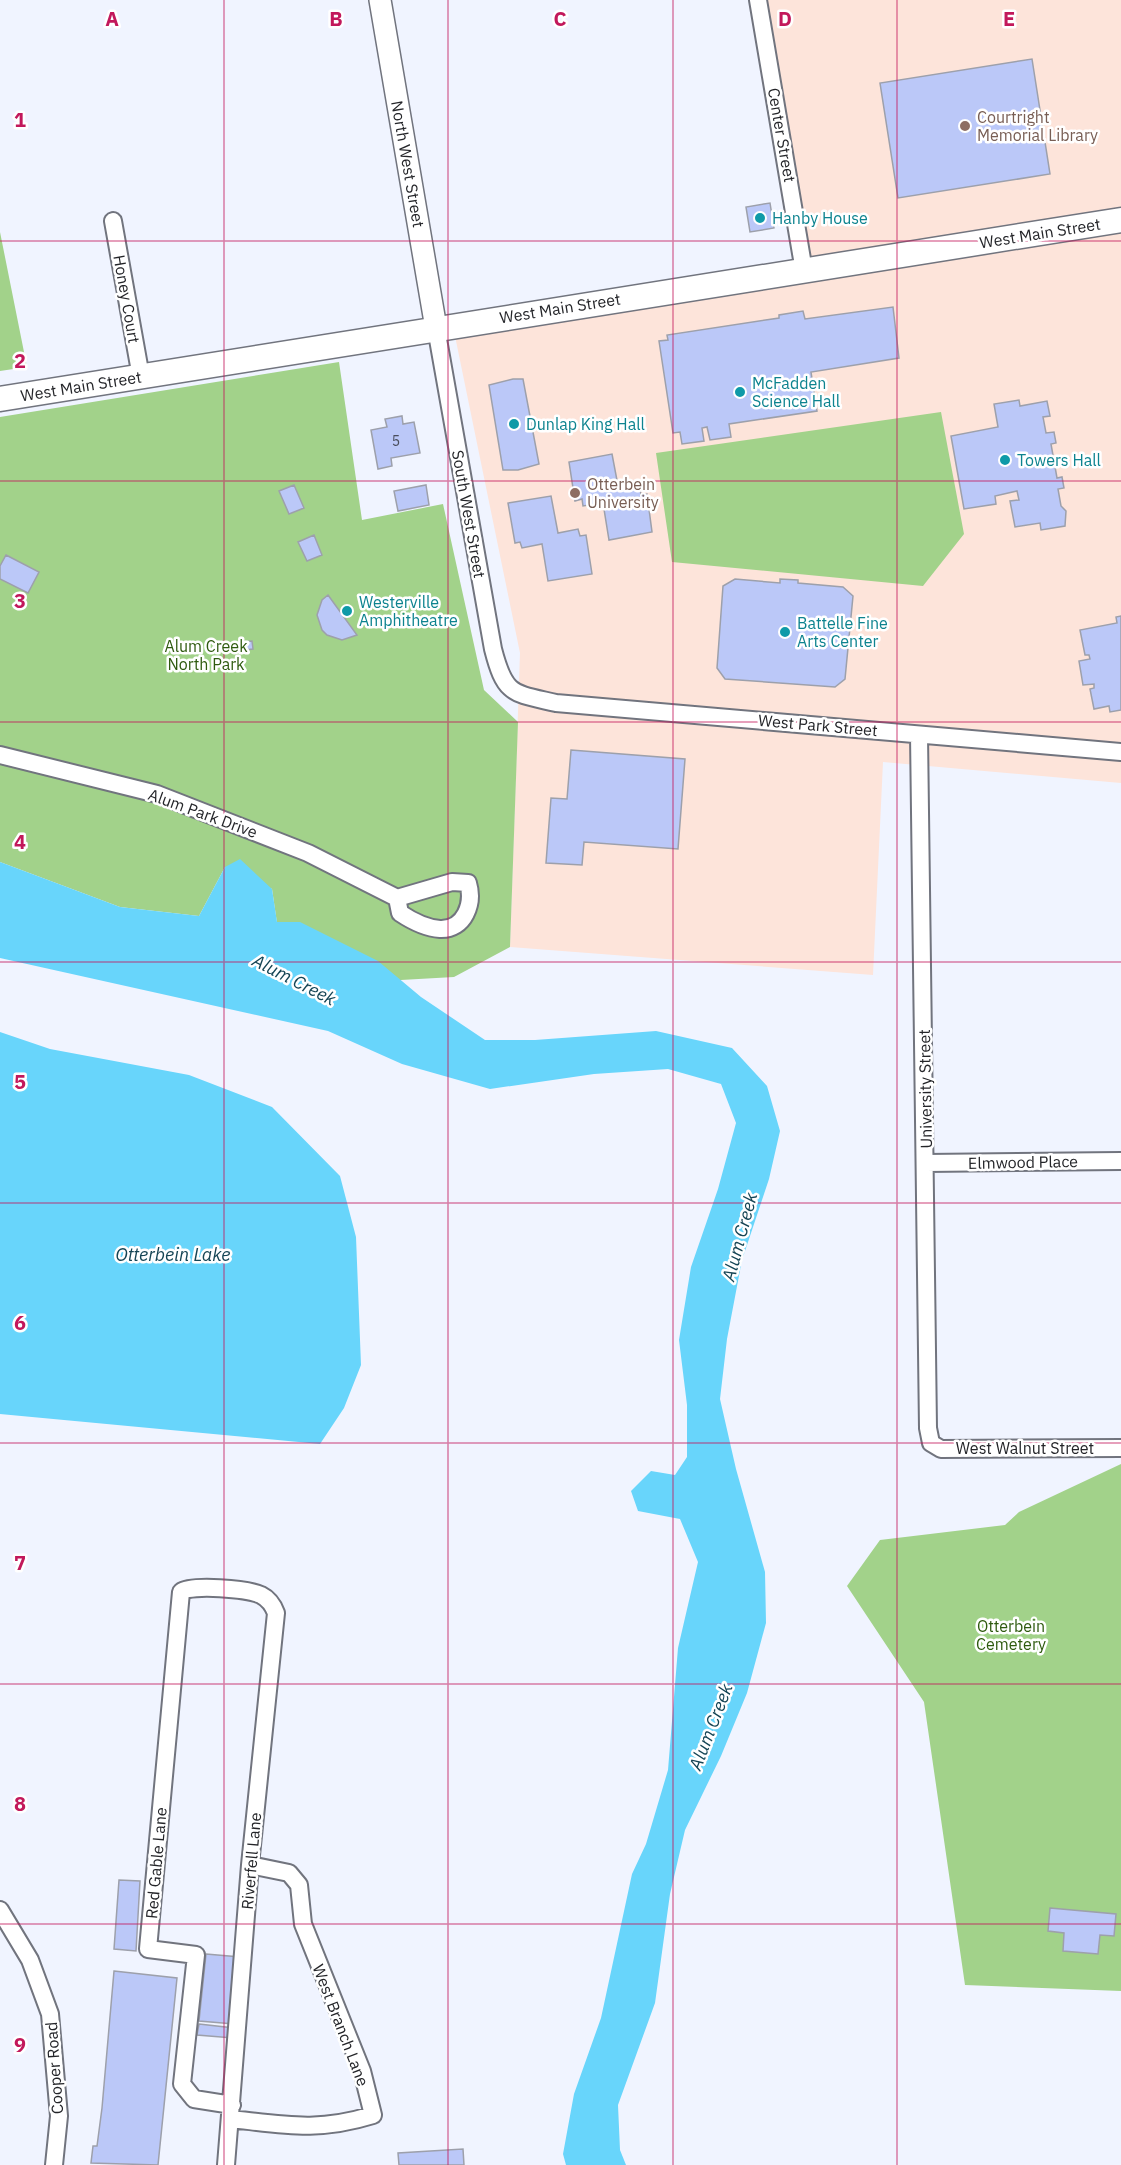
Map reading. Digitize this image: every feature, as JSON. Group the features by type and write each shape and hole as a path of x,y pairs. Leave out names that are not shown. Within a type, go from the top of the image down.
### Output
{"main road":[{"name":"West Main Street","path":"0,399 1121,220"}],"street":[{"name":"North West Street","path":"381,0 436,328"},
{"name":"Center Street","path":"758,0 804,271"},
{"name":"Honey Court","path":"113,221 141,377"},
{"name":"South West Street","path":"436,328 493,649 504,684 515,693"},
{"name":"West Park Street","path":"515,693 556,703 1121,752"},
{"name":"University Street","path":"919,735 928,1428 931,1443"},
{"name":"Alum Park Drive","path":"0,755 157,794 308,853 397,898"},
{"name":"Elmwood Place","path":"926,1163 1121,1161"},
{"name":"West Walnut Street","path":"931,1443 941,1449 1121,1448"},
{"name":"Red Gable Lane","path":"229,1591 194,1587 181,1592 148,1949 196,1955 182,2084 194,2099 232,2112"},
{"name":"Riverfell Lane","path":"226,2165 250,1865 276,1613 269,1600 259,1594 229,1591"},
{"name":"West Branch Lane","path":"232,2112 314,2127 342,2125 372,2115 362,2071 303,1924 299,1885 289,1873 250,1865"},
{"name":"Cooper Road","path":"0,1910 30,1960 50,2014 59,2116 54,2165"}],"shaded area":[{"name":"Otterbein University","path":"750,0 1121,0 1121,783 883,762 873,975 510,947 520,653 455,336 796,280"}],"green space":[{"path":"0,232 27,367 0,371"},
{"name":"Alum Creek North Park","path":"339,362 362,520 443,504 484,690 518,722 510,947 454,977 312,985 277,923 272,889 225,867 199,916 120,907 0,862 0,417"},
{"path":"941,412 964,534 923,586 672,562 656,453"},
{"name":"Otterbein Cemetery","path":"1121,1464 1121,1991 965,1985 924,1702 847,1586 880,1540 1005,1525 1019,1512"}],"water":[{"name":"Alum Creek","path":"240,859 272,889 277,922 300,922 378,961 421,997 485,1040 535,1040 656,1031 732,1048 767,1086 780,1131 769,1179 742,1260 727,1339 720,1399 736,1469 765,1572 766,1623 747,1693 721,1756 685,1830 670,1894 655,2003 618,2105 620,2150 626,2165 566,2165 563,2154 574,2094 601,2018 632,1874 646,1844 668,1770 678,1648 698,1562 680,1519 638,1511 631,1491 651,1471 675,1475 687,1457 687,1405 679,1340 691,1267 718,1189 736,1123 721,1084 668,1069 594,1074 490,1089 402,1064 328,1031 0,958 0,862 120,907 199,916 225,867"},
{"name":"Otterbein Lake","path":"0,1032 50,1049 189,1075 272,1107 340,1176 356,1237 361,1365 344,1408 320,1444 0,1414"}],"building":[{"name":"Courtright Memorial Library","path":"1032,59 1050,174 898,198 880,83"},
{"name":"Hanby House","path":"770,203 774,228 750,232 746,207"},
{"name":"McFadden Science Hall","path":"893,307 899,358 811,372 817,411 729,424 731,437 710,440 707,427 702,428 704,441 682,444 680,432 673,433 659,341 668,340 667,335 779,318 779,315 803,311 805,319"},
{"name":"Dunlap King Hall","path":"523,379 539,464 518,470 503,470 489,385"},
{"name":"Towers Hall","path":"1019,400 1020,406 1047,401 1050,416 1043,417 1046,433 1054,432 1056,443 1051,444 1057,478 1062,477 1064,488 1058,489 1061,506 1066,511 1065,526 1041,530 1040,523 1015,527 1010,501 1019,500 1017,491 995,496 996,504 964,509 951,436 998,427 994,404"},
{"path":"402,416 403,424 414,422 420,453 391,458 392,466 378,469 371,430 387,427 385,419"},
{"path":"612,454 619,491 640,488 641,495 647,494 652,532 609,540 603,503 583,506 582,499 575,501 569,462"},
{"path":"294,485 304,508 289,514 279,491"},
{"path":"426,485 429,505 398,511 394,491"},
{"path":"551,496 558,533 578,529 580,536 586,535 592,574 548,581 542,544 522,548 520,542 515,543 508,503"},
{"path":"314,535 322,555 307,561 298,542"},
{"path":"6,555 39,572 28,593 0,579 0,566"},
{"name":"Battelle Fine Arts Center","path":"735,579 780,583 780,579 798,580 798,583 843,587 853,596 845,679 835,687 725,679 717,668 723,586"},
{"path":"328,595 357,635 342,640 327,635 322,630 317,615 322,600"},
{"path":"1121,616 1121,710 1110,712 1109,706 1094,709 1090,689 1094,688 1094,684 1083,685 1079,661 1090,659 1089,655 1085,655 1080,630 1117,623 1116,617"},
{"path":"252,641 253,649 244,650 243,642"},
{"path":"571,750 685,759 678,849 584,842 582,865 546,863 551,798 567,799"},
{"path":"119,1880 140,1881 136,1951 114,1949"},
{"path":"1050,1908 1116,1914 1114,1936 1100,1935 1098,1954 1063,1951 1064,1933 1048,1931"},
{"path":"206,1954 240,1957 234,2024 199,2021"},
{"path":"114,1971 177,1978 158,2165 91,2163 93,2146 97,2146 102,2108"},
{"path":"199,2024 234,2028 233,2038 197,2035"},
{"path":"463,2149 464,2165 399,2165 398,2153"}],"place":[{"name":"Courtright Memorial Library","path":"965,126"},
{"name":"Hanby House","path":"760,218"},
{"name":"McFadden Science Hall","path":"740,392"},
{"name":"Dunlap King Hall","path":"514,424"},
{"name":"Towers Hall","path":"1005,460"},
{"name":"Otterbein University","path":"575,493"},
{"name":"Westerville Amphitheatre","path":"347,611"},
{"name":"Battelle Fine Arts Center","path":"785,632"}]}
